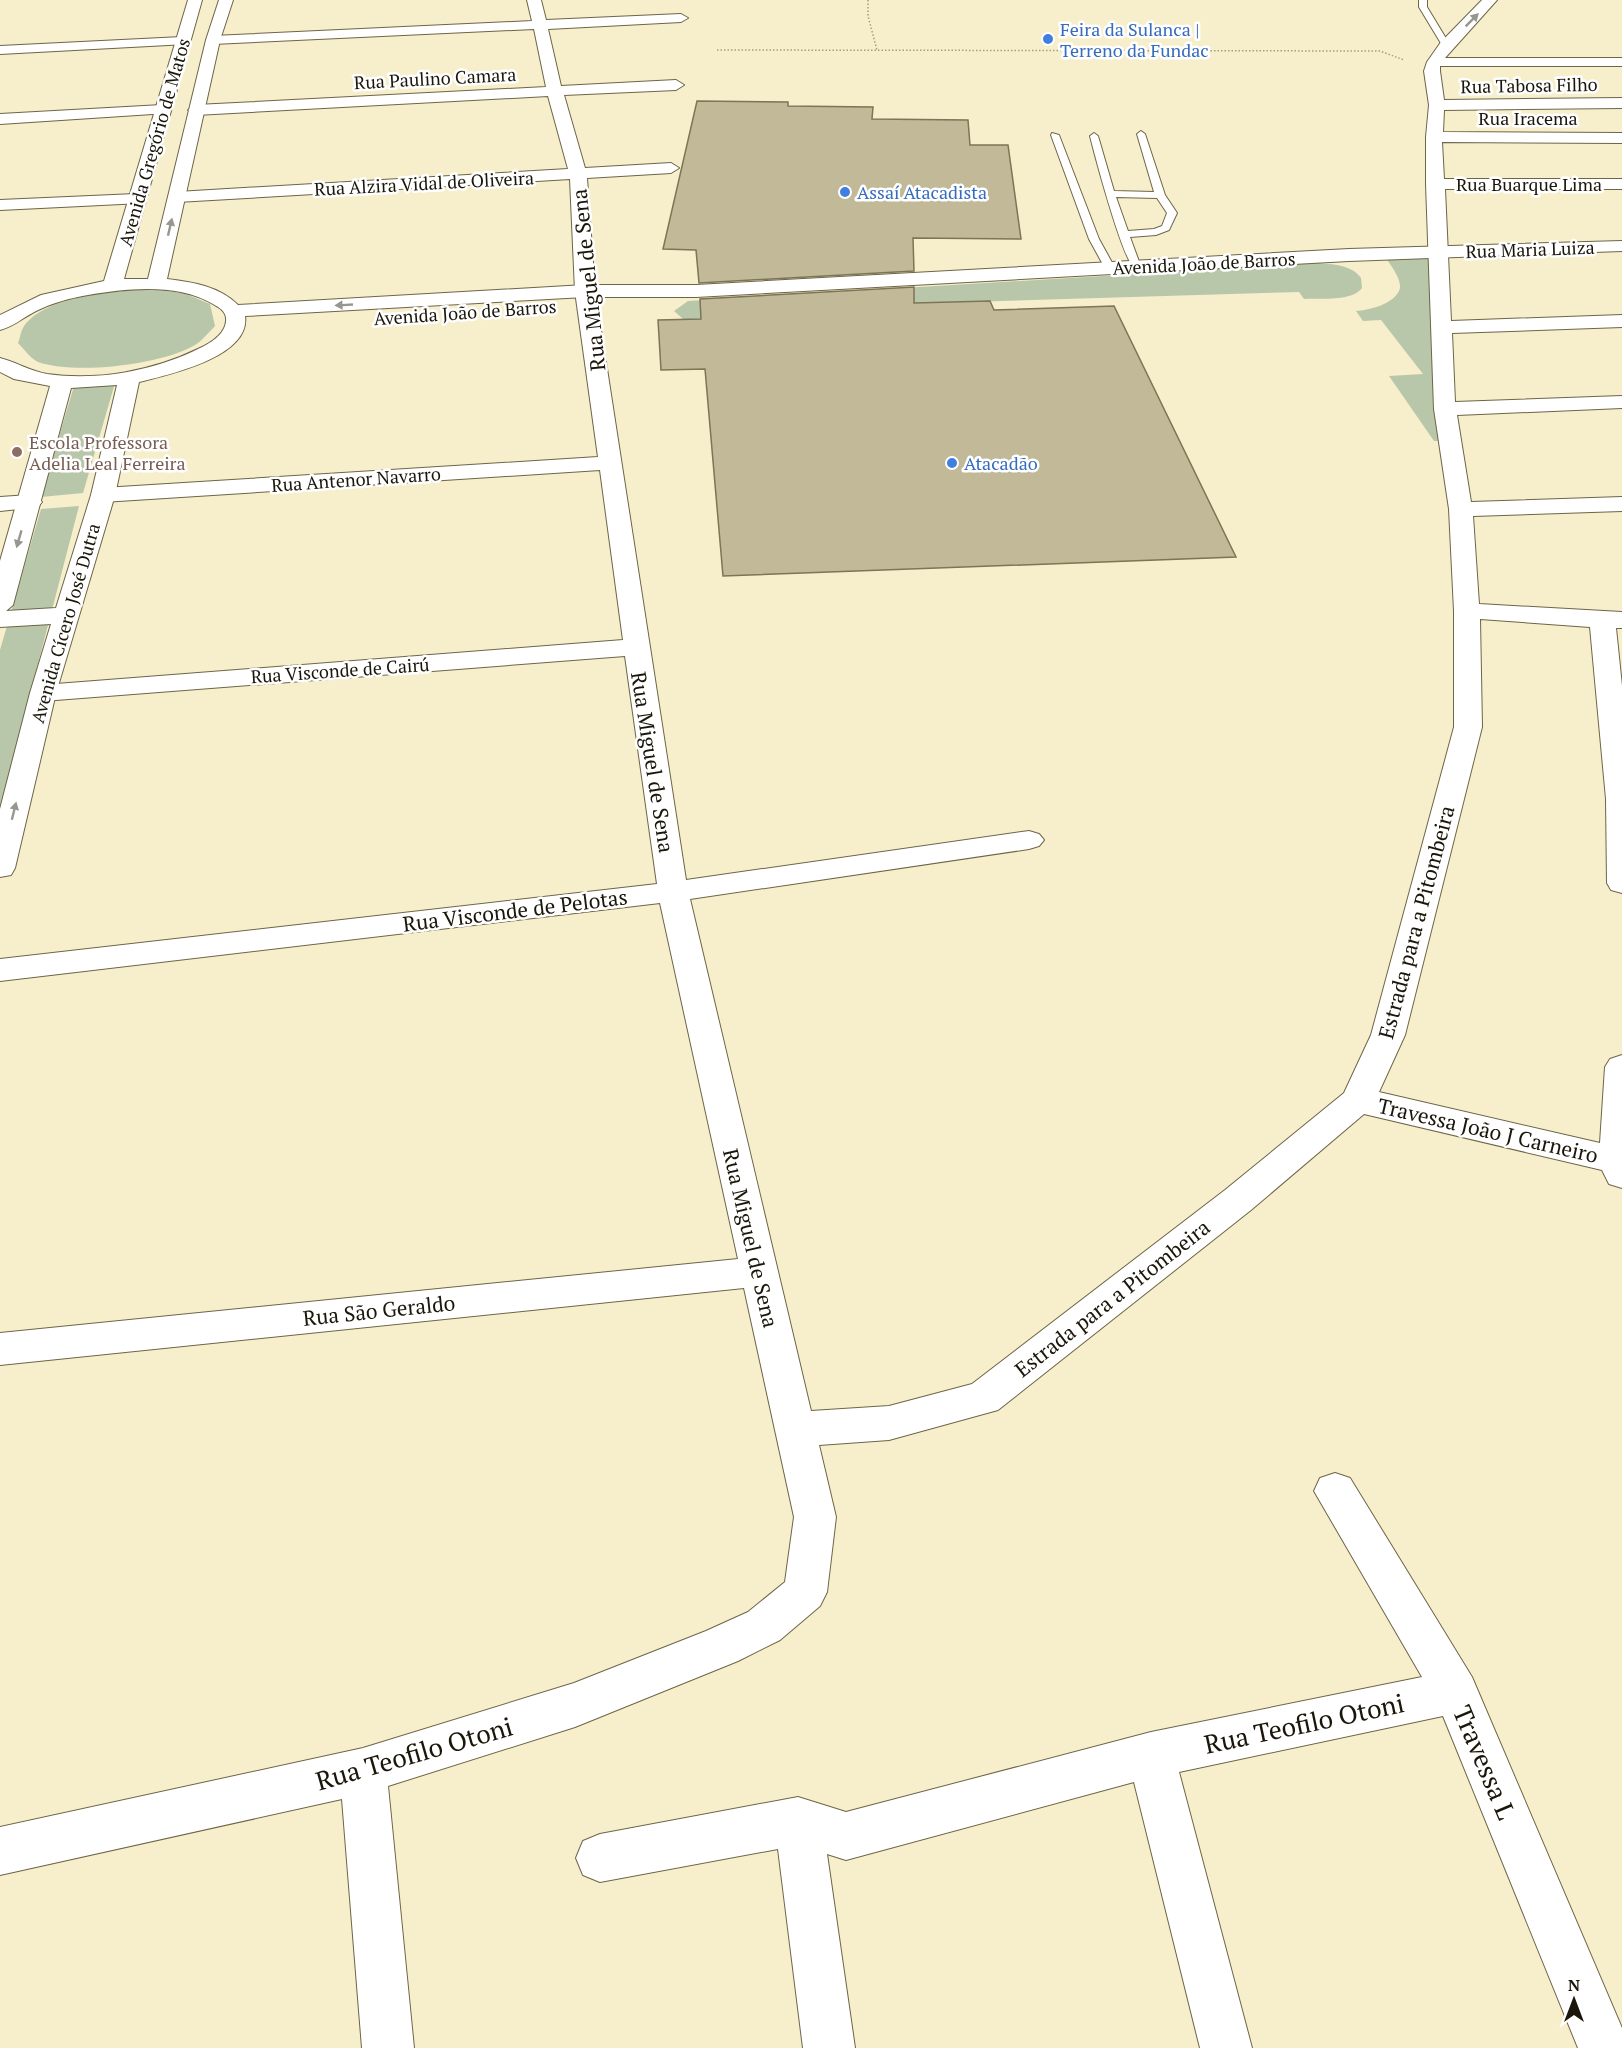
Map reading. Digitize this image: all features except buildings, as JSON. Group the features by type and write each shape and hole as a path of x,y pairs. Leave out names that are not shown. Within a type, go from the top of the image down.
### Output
{"street":[{"name":"Avenida Gregório de Matos","path":"114,285 136,199 195,0"},
{"name":"Avenida Gregório de Matos","path":"156,284 213,40 226,0"},
{"path":"1438,252 1434,137 1437,105 1432,71 1434,62 1446,45 1490,0"},
{"path":"213,40 536,12 681,18"},
{"name":"Rua Miguel de Sena","path":"536,12 578,174 587,297 673,891 815,1517 805,1592"},
{"path":"0,50 182,41"},
{"path":"1434,62 1622,62"},
{"name":"Rua Paulino Camara","path":"196,110 676,85"},
{"name":"Rua Tabosa Filho","path":"1437,105 1622,103"},
{"path":"0,119 162,110"},
{"name":"Rua Iracema","path":"1434,137 1622,138"},
{"name":"Rua Alzira Vidal de Oliveira","path":"177,197 671,168"},
{"name":"Rua Buarque Lima","path":"1435,184 1622,184"},
{"path":"0,205 136,199"},
{"name":"Rua Maria Luiza","path":"1438,252 1622,246"},
{"name":"Avenida João de Barros","path":"234,320 587,297 1438,252"},
{"name":"Estrada para a Pitombeira","path":"796,1429 889,1423 984,1398 1238,1200 1358,1100 1388,1035 1468,727 1467,611 1461,508 1444,409 1438,252"},
{"path":"0,324 19,311 47,299 82,290 114,285 156,284 192,288 219,298 234,320 222,344 199,358 167,370 129,378 97,382 33,378 9,370 0,364"},
{"path":"1441,327 1622,321"},
{"name":"Avenida Cícero José Dutra","path":"0,868 43,693 103,495 129,378"},
{"path":"0,605 62,381"},
{"path":"1444,409 1622,402"},
{"name":"Rua Antenor Navarro","path":"103,495 610,463"},
{"path":"0,504 30,502"},
{"path":"1461,508 1622,504"},
{"path":"1467,611 1612,620 1621,798 1622,883"},
{"path":"0,619 67,615"},
{"name":"Rua Visconde de Cairú","path":"43,693 636,647"},
{"name":"Rua Visconde de Pelotas","path":"0,970 673,891 1029,840"},
{"path":"1619,1168 1622,1067"},
{"name":"Travessa João J Carneiro","path":"1358,1100 1619,1168"},
{"name":"Rua São Geraldo","path":"0,1349 758,1272"},
{"name":"Travessa L","path":"1335,1491 1456,1692 1604,2048"},
{"name":"Rua Teofilo Otoni","path":"0,1851 363,1771 575,1705 722,1646 764,1626 805,1592"},
{"name":"Rua Teofilo Otoni","path":"798,1821 846,1836 1151,1755 1456,1692"},
{"path":"1151,1755 1226,2048"},
{"path":"363,1771 388,2048"},
{"path":"600,1858 798,1821 829,2048"}],"lane":[{"path":"1423,0 1423,7 1446,45"},
{"path":"1124,234 1156,232 1166,228 1172,213 1160,195 1141,134"},
{"path":"1055,135 1094,239 1110,268"},
{"path":"1094,136 1110,194 1136,267"},
{"path":"1110,194 1160,195"}],"path":[{"path":"868,0 868,16 877,50"},
{"path":"717,50 1380,51 1407,61 1434,62"}],"green space":[{"path":"1421,256 1429,259 1443,441 1434,441 1389,376 1423,374 1381,320 1363,321 1356,311 1381,305 1397,294 1400,288 1399,280 1386,258"},
{"path":"1317,263 1352,270 1361,278 1362,288 1351,295 1326,299 1304,299 1299,292 701,310 701,319 683,319 674,311 688,301"},
{"path":"159,289 186,294 210,304 215,326 198,343 180,352 140,363 95,368 54,366 38,362 18,343 22,330 32,318 64,301 105,293"},
{"path":"115,383 83,493 41,497 74,386"},
{"path":"79,506 0,810 0,650 41,509"}],"place":[{"name":"Feira da Sulanca | Terreno da Fundac","path":"1048,39"},
{"name":"Assaí Atacadista","path":"845,192"},
{"name":"Escola Professora Adelia Leal Ferreira","path":"17,452"},
{"name":"Atacadão","path":"952,463"}]}
